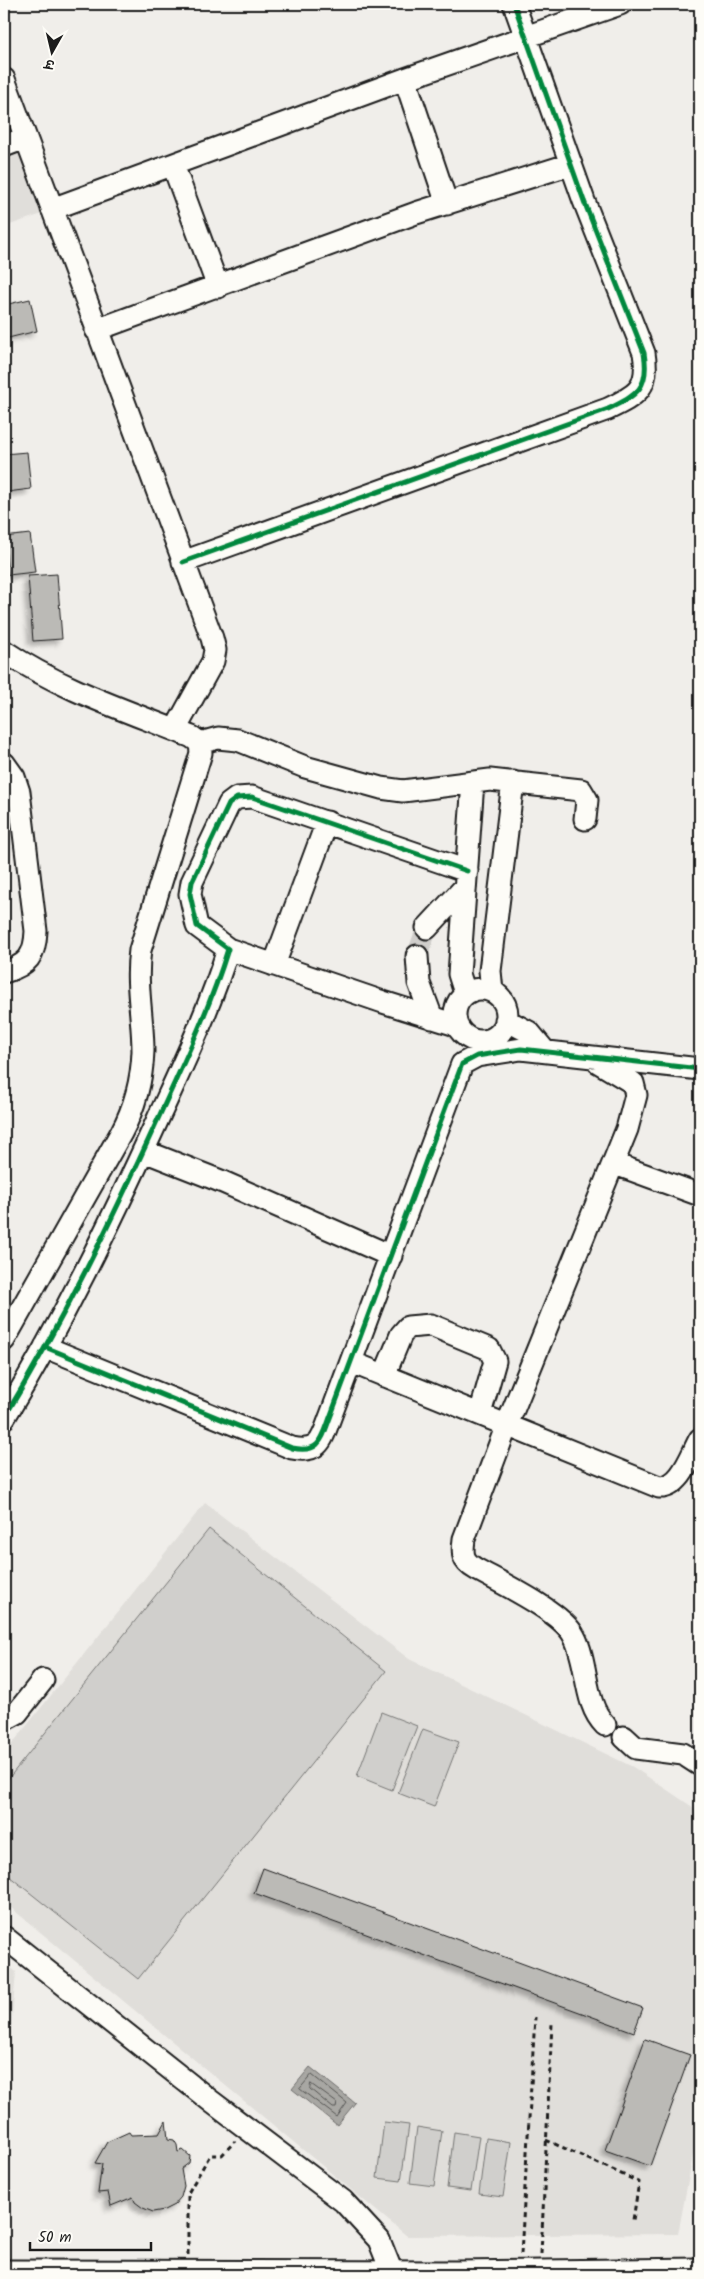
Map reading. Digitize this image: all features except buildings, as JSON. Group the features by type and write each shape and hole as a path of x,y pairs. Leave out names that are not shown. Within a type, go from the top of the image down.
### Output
{"street":[{"path":"183,562 608,410 634,397 642,385 647,370 644,353 571,164 514,4"},
{"path":"52,209 405,79 620,4"},
{"path":"4,79 215,650 213,661 175,730"},
{"path":"405,79 447,204"},
{"path":"4,146 25,138"},
{"path":"96,330 326,246 571,164"},
{"path":"173,165 218,287"},
{"path":"4,651 29,669 73,691 175,730 192,737 200,743"},
{"path":"200,743 218,738 238,740 305,767 381,788 403,791 473,782 513,782 581,790 587,800 585,820"},
{"path":"4,1340 128,1120 142,1051 138,974 140,950 199,765 200,743"},
{"path":"4,762 14,776 19,792 36,931 35,947 29,959 18,968 4,972"},
{"path":"465,992 459,974 473,782"},
{"path":"492,990 490,971 513,782"},
{"path":"456,1025 228,949 197,926 190,894 192,882 229,804 237,798 252,797 327,822 466,879"},
{"path":"274,964 327,822"},
{"path":"428,928 466,879"},
{"path":"4,1418 45,1347 144,1151 195,1039 219,980 228,949"},
{"path":"417,956 419,983 432,1018"},
{"path":"470,1050 456,1025 455,1014 465,992 479,988 492,990 504,1001 507,1008 500,1036"},
{"path":"45,1347 274,1441 304,1451 316,1447 323,1435 351,1362 462,1064 470,1050 500,1036 529,1032 544,1050"},
{"path":"500,1036 521,1048 700,1069"},
{"path":"588,1057 633,1083 636,1095 628,1129 507,1425 464,1539 462,1556 467,1564 541,1606 563,1622 574,1634 580,1651 595,1715 605,1725"},
{"path":"144,1151 223,1182 391,1256"},
{"path":"614,1164 700,1196"},
{"path":"384,1376 401,1336 408,1327 431,1325 490,1349 494,1356 495,1362 480,1414"},
{"path":"351,1362 659,1487 673,1483 700,1439"},
{"path":"4,1720 17,1713 43,1680"},
{"path":"624,1737 636,1748 683,1754 700,1764"},
{"path":"4,1937 343,2201 379,2240 393,2273"},
{"path":"4,2271 459,2273 530,2270 700,2269"}],"path":[{"path":"530,2270 535,2017"},
{"path":"530,2270 546,2140 552,2023"},
{"path":"188,2271 188,2193 210,2155 222,2155 247,2128"},
{"path":"546,2140 639,2182 632,2220"}],"shaded area":[{"path":"4,110 42,214 4,227"},
{"path":"205,1503 409,1659 633,1767 700,1812 700,2118 678,2234 407,2236 4,1902 4,1754"},
{"path":"209,1529 386,1671 138,1979 4,1872 4,1784"},
{"path":"381,1712 417,1726 392,1790 357,1776"},
{"path":"423,1729 459,1742 434,1807 398,1793"},
{"path":"4,1961 16,1972 4,2108"},
{"path":"384,2122 409,2125 401,2181 377,2178"},
{"path":"417,2127 442,2131 434,2186 410,2183"},
{"path":"454,2132 479,2136 471,2191 447,2188"},
{"path":"486,2138 511,2142 503,2197 479,2194"}],"water":[{"path":"310,2067 355,2103 337,2125 292,2089"}],"tunnel":[{"path":"417,956 427,928"}],"cycle path":[{"path":"183,562 608,409 627,399 639,389 645,375 644,353 584,201 514,4"},
{"path":"4,1418 46,1346 104,1234 196,1036 213,993 228,949 197,926 190,894 192,882 229,804 237,798 252,797 467,871"},
{"path":"45,1347 292,1448 309,1449 319,1442 325,1431 462,1064 477,1056 521,1049 700,1069"}]}
